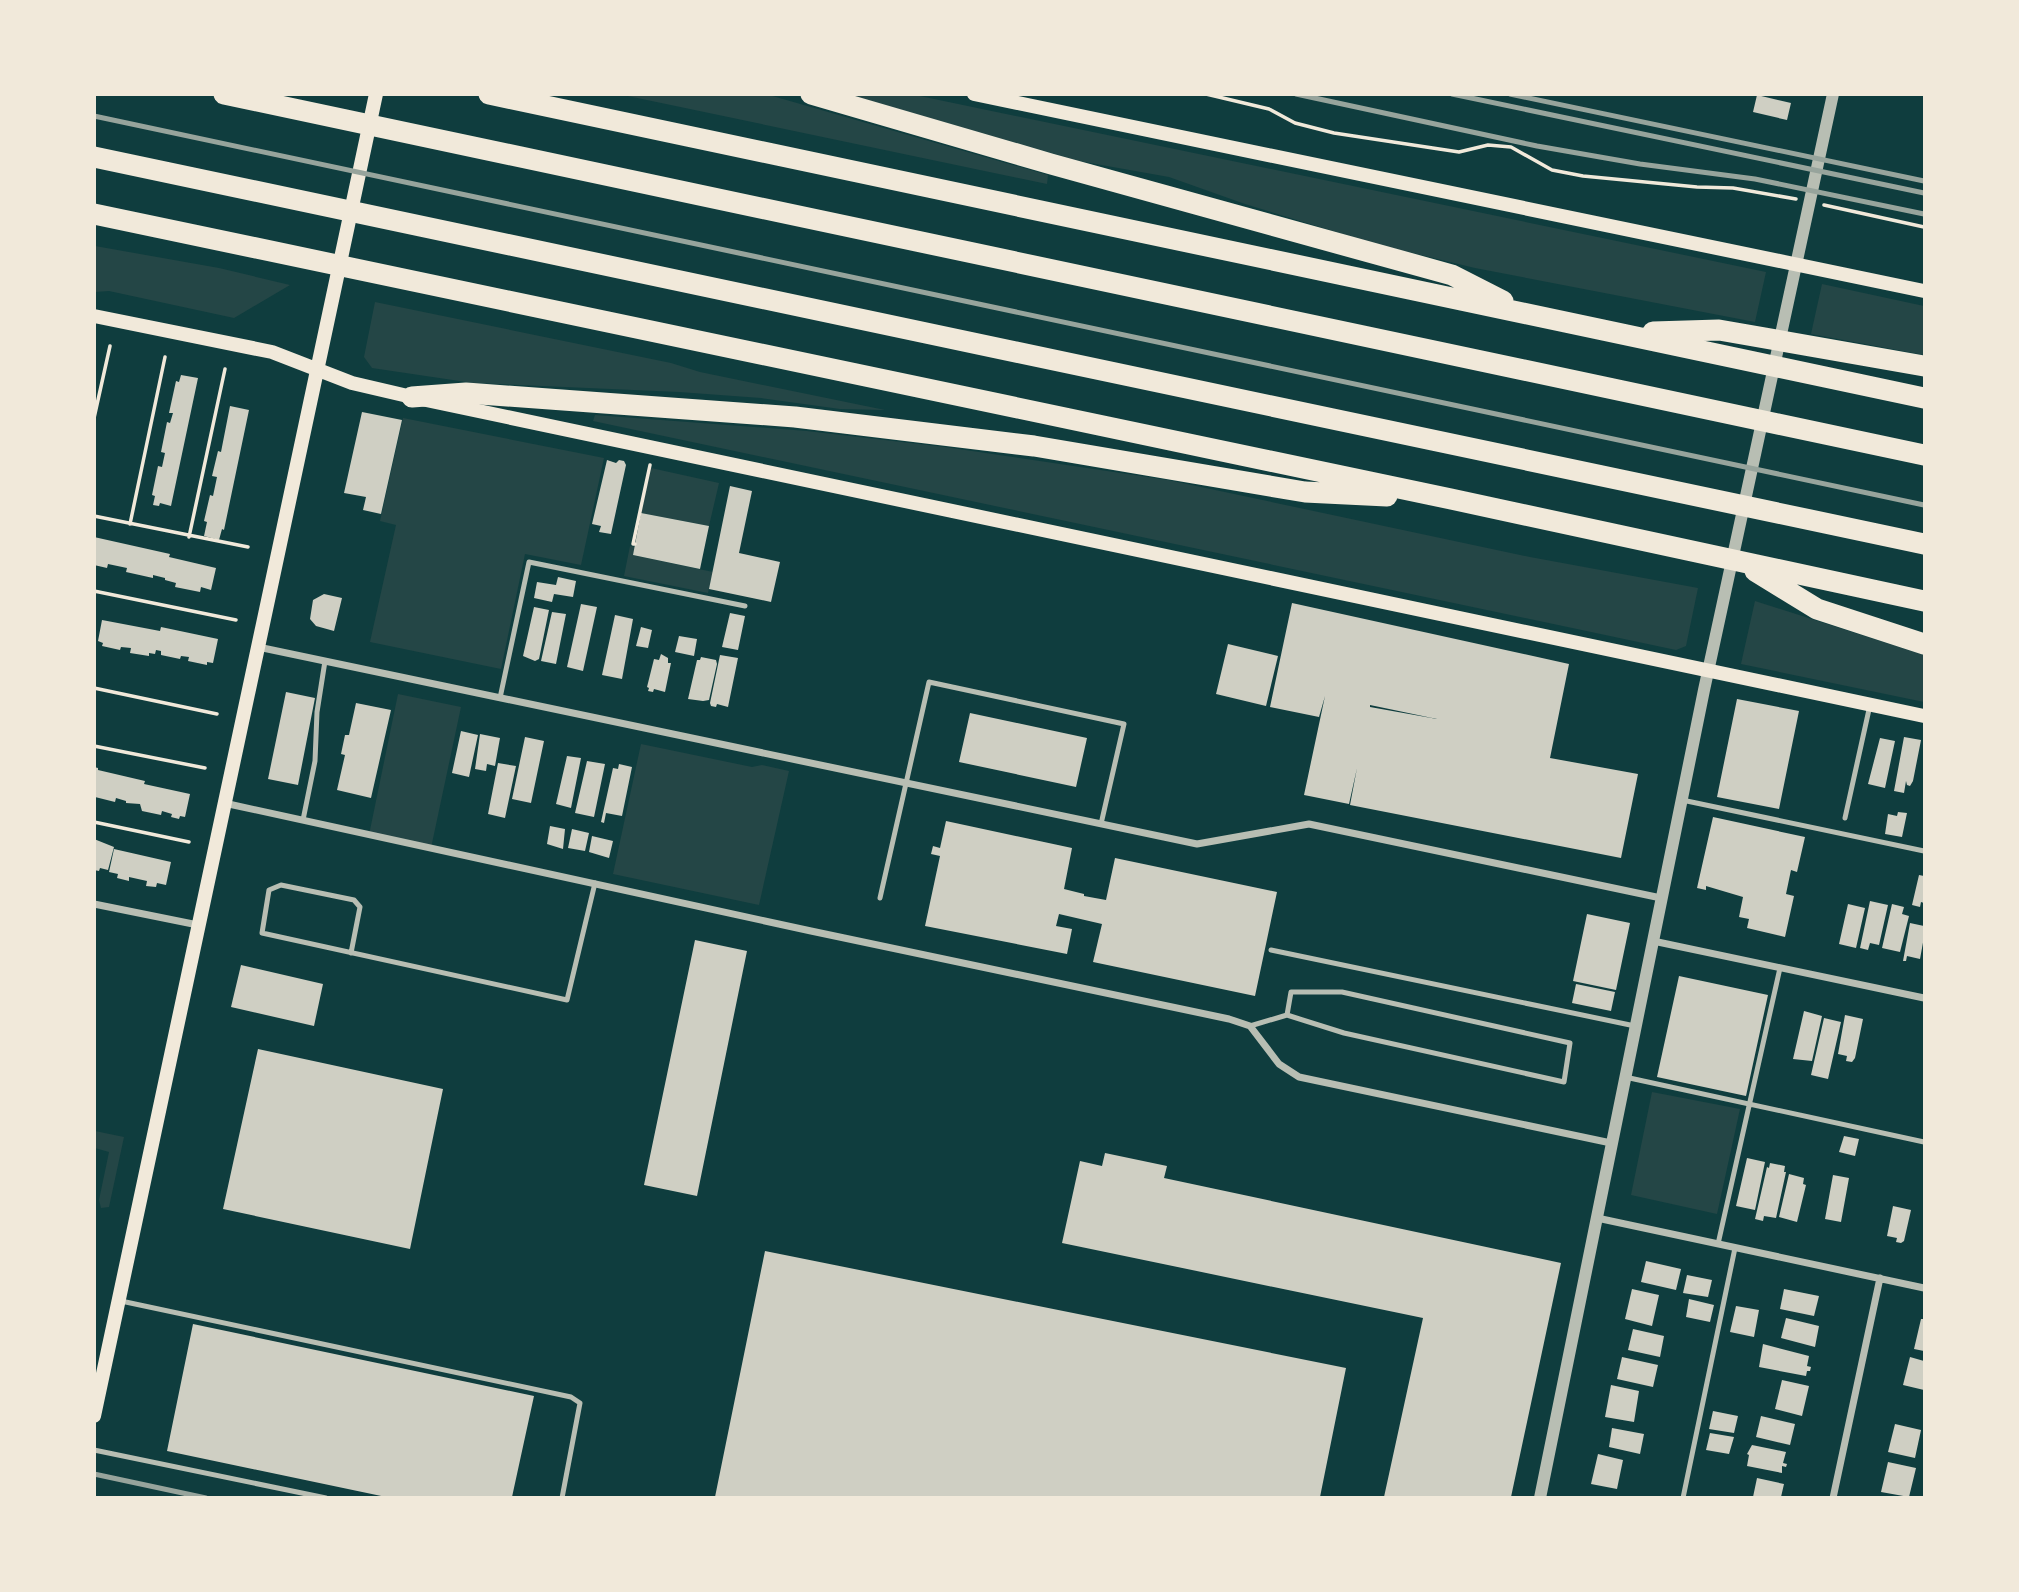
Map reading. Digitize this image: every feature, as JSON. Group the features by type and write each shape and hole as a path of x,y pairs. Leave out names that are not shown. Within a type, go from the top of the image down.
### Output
{"highway":[{"path":"223,94 1924,455"},
{"path":"489,94 1924,398"},
{"path":"811,94 1051,164 1452,275 1530,314"},
{"path":"94,157 1924,544"},
{"path":"94,214 1924,601"},
{"path":"1615,332 1719,330 1924,366"},
{"path":"412,397 466,393 795,417 1034,446 1305,492 1451,499"},
{"path":"1741,563 1817,609 1924,644"}],"main road":[{"path":"94,1416 376,94"},
{"path":"974,94 1924,291"},
{"path":"94,316 272,352 352,383 412,397 1924,716"}],"street":[{"path":"1540,1497 1708,671 1833,94"},
{"path":"257,647 1197,844 1309,824 1661,898"},
{"path":"224,803 1229,1018 1250,1026 1279,1064 1299,1077 1611,1143"},
{"path":"94,904 198,925"},
{"path":"1653,941 1924,998"},
{"path":"1596,1218 1924,1288"},
{"path":"1833,1497 1880,1278"}],"lane":[{"path":"500,698 530,562 745,606"},
{"path":"303,820 315,761 317,712 325,661"},
{"path":"880,898 929,682 1124,724 1101,824"},
{"path":"1845,818 1870,704"},
{"path":"1682,800 1924,851"},
{"path":"351,953 360,907 354,900 281,885 269,890 262,933 351,953 567,1000 595,883"},
{"path":"1271,950 1635,1026"},
{"path":"1718,1244 1780,968"},
{"path":"1250,1026 1287,1016 1344,1033 1564,1082 1570,1042 1342,992 1291,992 1287,1016"},
{"path":"1625,1077 1924,1142"},
{"path":"1683,1497 1735,1248"},
{"path":"118,1301 571,1397 580,1403 562,1497"},
{"path":"94,1450 326,1497"}],"path":[{"path":"1206,94 1269,109 1295,122 1334,133 1459,152 1488,145 1511,147 1552,170 1583,176 1733,188 1780,196"},
{"path":"1840,209 1924,228"},
{"path":"94,418 110,346"},
{"path":"130,524 165,357"},
{"path":"189,537 225,369"},
{"path":"635,544 650,465"},
{"path":"94,516 248,547"},
{"path":"94,591 236,620"},
{"path":"94,688 217,715"},
{"path":"94,746 205,768"},
{"path":"94,822 189,842"}],"shaded area":[{"path":"623,95 769,95 1048,175 1047,184"},
{"path":"850,95 915,95 1766,272 1755,322 1475,268 1375,244 1245,204 1169,177 1079,161"},
{"path":"95,246 219,268 290,285 234,318 109,291 95,292"},
{"path":"1822,284 1924,306 1924,355 1811,334"},
{"path":"375,302 885,410 840,409 761,398 679,392 473,383 372,368 364,357"},
{"path":"595,415 807,431 945,447 1168,480 1530,557 1698,588 1686,646 1676,650 593,421"},
{"path":"403,418 604,458 581,565 525,554 501,669 370,642 396,525 380,521"},
{"path":"651,468 719,483 709,526 641,513"},
{"path":"630,546 635,547 633,555 713,572 708,593 624,576"},
{"path":"1755,601 1924,655 1924,702 1741,664"},
{"path":"398,694 461,707 431,848 369,835"},
{"path":"641,744 752,767 762,765 789,771 759,905 613,874"},
{"path":"1652,1092 1740,1109 1717,1214 1631,1195"},
{"path":"95,1131 124,1137 109,1207 101,1208 99,1200 109,1152 95,1148"}],"building":[{"path":"1757,95 1791,103 1787,120 1753,112"},
{"path":"181,375 198,378 171,506 160,503 159,506 153,505 155,496 152,495 158,466 162,467 165,453 161,452 167,422 170,423 173,413 169,413 176,381 179,382"},
{"path":"230,406 249,410 224,530 222,529 219,540 204,536 207,522 204,521 210,495 213,496 217,477 212,476 218,451 221,452"},
{"path":"362,412 402,420 381,514 363,510 366,497 344,493"},
{"path":"607,460 616,463 619,460 624,461 626,465 611,534 599,532 601,526 592,524"},
{"path":"730,486 752,491 739,553 780,562 771,602 709,589"},
{"path":"641,513 709,526 700,569 633,555"},
{"path":"94,537 170,554 169,557 216,568 211,590 201,587 200,592 175,587 176,583 165,578 126,572 127,568 108,564 107,568 94,565"},
{"path":"558,577 576,581 573,597 554,594 552,602 534,598 537,582 556,585"},
{"path":"324,594 342,598 334,631 316,626 310,619 313,600"},
{"path":"1292,603 1569,664 1550,758 1638,774 1621,858 1350,805 1357,768 1349,804 1304,795 1325,696 1319,717 1270,707","holes":["1370,705 1437,719 1370,707"]},
{"path":"581,604 597,607 583,671 567,667"},
{"path":"534,607 549,610 539,659 535,661 523,656"},
{"path":"552,612 566,614 556,664 541,661"},
{"path":"730,613 745,616 738,650 722,647"},
{"path":"615,615 633,619 622,679 602,675"},
{"path":"102,620 160,631 161,627 218,639 213,663 207,662 207,665 188,661 189,657 181,656 180,659 161,655 161,651 156,650 155,654 149,653 149,656 130,653 131,648 121,647 120,650 102,646 103,643 98,641"},
{"path":"641,627 652,630 648,648 636,646"},
{"path":"679,636 697,639 694,656 675,652"},
{"path":"1228,644 1278,656 1266,706 1216,694"},
{"path":"661,654 671,663 665,692 654,689 653,692 648,691 654,659 659,660"},
{"path":"720,655 738,658 728,707 717,704 716,707 711,706 710,703"},
{"path":"701,657 716,660 717,664 709,700 703,701 688,699 697,660"},
{"path":"286,692 315,698 298,785 268,779"},
{"path":"1737,699 1799,711 1779,809 1717,797"},
{"path":"356,703 391,710 371,798 337,790 345,755 341,754 345,735 349,735"},
{"path":"970,713 1087,738 1076,787 959,762"},
{"path":"461,731 478,735 469,777 452,773"},
{"path":"480,734 500,738 495,766 487,764 486,771 475,769"},
{"path":"525,737 544,741 531,803 512,799"},
{"path":"1904,737 1921,740 1913,781 1910,786 1906,781 1904,793 1894,791"},
{"path":"1880,738 1895,741 1885,788 1868,784"},
{"path":"567,756 581,758 571,808 556,804"},
{"path":"587,761 605,764 594,817 575,813"},
{"path":"498,763 516,766 505,818 488,814"},
{"path":"619,764 632,767 622,816 606,813 604,823 601,822 613,768 618,769"},
{"path":"94,767 145,781 144,784 190,794 185,817 180,816 179,819 162,811 161,815 142,811 140,804 126,803 116,798 115,802 95,797"},
{"path":"1898,812 1907,813 1902,837 1885,834 1888,814 1897,816"},
{"path":"1713,817 1805,837 1797,872 1791,870 1786,894 1794,896 1785,937 1747,928 1749,919 1739,917 1743,897 1706,886 1706,890 1697,888"},
{"path":"946,821 1072,848 1064,889 1084,896 1106,900 1115,858 1277,892 1255,996 1093,962 1102,924 1059,914 1056,926 1072,929 1067,954 925,926 940,856 931,854 933,846 940,848"},
{"path":"550,826 565,829 563,849 547,844"},
{"path":"572,829 589,833 585,851 568,848"},
{"path":"592,836 613,841 609,858 589,852"},
{"path":"94,839 114,847 108,870 94,870"},
{"path":"114,849 171,862 166,885 157,883 156,887 146,886 147,881 129,877 129,881 117,878 118,874 109,872"},
{"path":"1919,875 1924,876 1924,903 1921,902 1920,907 1912,905"},
{"path":"1870,901 1888,905 1879,945 1870,943 1868,950 1860,948"},
{"path":"1848,904 1865,908 1856,948 1839,944"},
{"path":"1892,904 1904,907 1902,914 1909,916 1900,952 1882,948"},
{"path":"1587,914 1630,923 1616,990 1573,981"},
{"path":"1910,923 1924,926 1920,959 1907,956 1906,961 1903,961"},
{"path":"695,940 747,951 697,1196 644,1185"},
{"path":"241,965 323,984 314,1026 231,1007"},
{"path":"1679,976 1768,995 1746,1096 1657,1077"},
{"path":"1576,984 1615,992 1611,1011 1572,1003"},
{"path":"1804,1011 1822,1016 1812,1061 1793,1059"},
{"path":"1845,1015 1863,1019 1852,1062 1846,1061 1847,1056 1838,1054"},
{"path":"1824,1018 1841,1022 1828,1079 1811,1075"},
{"path":"258,1049 443,1089 410,1249 223,1209"},
{"path":"1844,1136 1859,1139 1855,1156 1839,1152"},
{"path":"1105,1153 1167,1166 1164,1178 1561,1263 1511,1497 1384,1497 1423,1318 1062,1243 1080,1161 1102,1166"},
{"path":"1747,1158 1765,1162 1755,1210 1736,1206"},
{"path":"1770,1163 1785,1166 1786,1172 1776,1218 1764,1216 1763,1221 1755,1219"},
{"path":"1789,1174 1804,1178 1803,1184 1806,1185 1797,1222 1779,1217"},
{"path":"1833,1175 1849,1178 1841,1222 1825,1219"},
{"path":"1893,1206 1911,1210 1904,1241 1901,1243 1896,1242 1897,1238 1887,1236"},
{"path":"765,1251 1346,1368 1320,1497 715,1497"},
{"path":"1646,1261 1681,1269 1676,1290 1641,1282"},
{"path":"1687,1275 1712,1280 1708,1297 1683,1293"},
{"path":"1632,1289 1659,1295 1652,1326 1625,1319"},
{"path":"1784,1289 1819,1296 1814,1316 1780,1309"},
{"path":"1689,1299 1714,1305 1710,1322 1686,1317"},
{"path":"1736,1306 1759,1310 1754,1337 1730,1332"},
{"path":"1786,1318 1819,1326 1815,1347 1781,1338"},
{"path":"1921,1319 1924,1319 1924,1351 1914,1349"},
{"path":"193,1324 534,1396 512,1497 386,1497 167,1451"},
{"path":"1633,1329 1664,1336 1660,1357 1628,1350"},
{"path":"1763,1344 1809,1356 1807,1366 1811,1367 1810,1371 1807,1371 1806,1376 1759,1367"},
{"path":"1622,1357 1658,1365 1653,1387 1617,1379"},
{"path":"1910,1357 1924,1361 1924,1390 1903,1385"},
{"path":"1782,1380 1809,1386 1802,1416 1775,1409"},
{"path":"1611,1385 1639,1391 1634,1422 1605,1417"},
{"path":"1713,1411 1738,1416 1734,1433 1709,1429"},
{"path":"1761,1416 1795,1424 1790,1445 1756,1437"},
{"path":"1895,1424 1921,1430 1915,1458 1888,1452"},
{"path":"1612,1428 1644,1434 1640,1454 1609,1447"},
{"path":"1710,1433 1734,1437 1729,1454 1706,1450"},
{"path":"1752,1445 1786,1452 1783,1463 1787,1464 1786,1467 1782,1466 1782,1473 1747,1466 1747,1454"},
{"path":"1598,1454 1623,1460 1617,1489 1591,1484"},
{"path":"1888,1462 1916,1468 1909,1497 1881,1492"},
{"path":"1757,1478 1784,1484 1781,1497 1753,1497"}],"railway":[{"path":"1296,94 1537,146 1640,164 1755,179 1924,214"},
{"path":"1452,94 1924,193"},
{"path":"1510,94 1924,181"},
{"path":"94,116 1924,505"},
{"path":"94,1474 206,1498"}]}
